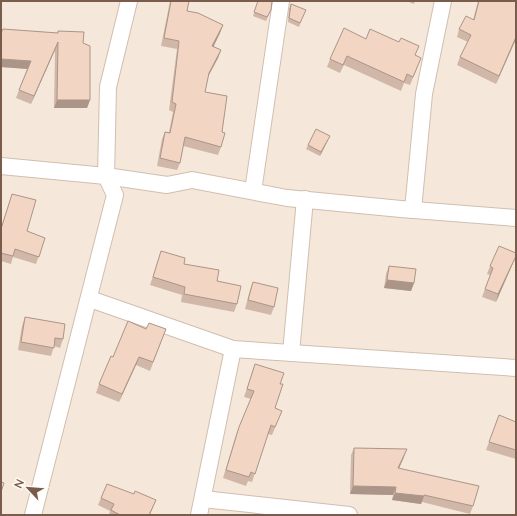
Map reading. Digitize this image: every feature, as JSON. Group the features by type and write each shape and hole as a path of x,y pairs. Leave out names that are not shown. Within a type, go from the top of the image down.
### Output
{"street":[{"path":"34,515 90,299 114,195 106,176 108,87 130,1"},
{"path":"253,191 281,1"},
{"path":"413,210 424,94 444,1"},
{"path":"1,166 106,176 167,185 192,180 287,198 516,218"},
{"path":"291,353 305,199"},
{"path":"90,299 233,349 516,368"},
{"path":"199,515 233,349"},
{"path":"202,499 349,515"}],"shaded area":[{"path":"1,1 516,1 516,515 1,515"}],"building":[{"path":"171,1 189,1 187,11 198,13 223,25 212,46 221,50 209,73 205,92 227,96 222,132 225,133 221,147 185,137 180,163 160,158 165,132 170,133 176,104 172,102 179,41 164,38"},
{"path":"258,1 272,1 271,10 267,17 254,12"},
{"path":"479,1 516,1 516,37 499,76 460,57 471,35 459,29 466,16 474,20"},
{"path":"291,4 306,10 300,23 289,18"},
{"path":"344,28 366,39 370,29 399,42 401,38 419,46 415,55 421,58 413,77 407,74 404,82 347,56 343,65 330,59"},
{"path":"3,29 58,33 58,31 84,32 83,43 90,46 90,100 57,100 58,42 34,96 19,90 31,61 1,59 1,33"},
{"path":"316,129 330,136 321,152 308,145"},
{"path":"12,194 36,200 27,231 45,238 39,257 15,249 13,256 1,253 1,229"},
{"path":"499,246 516,253 516,256 498,294 485,289 493,268 490,266"},
{"path":"161,251 185,258 184,264 219,270 217,281 241,286 237,304 184,294 185,287 153,277"},
{"path":"389,266 416,269 414,283 387,280"},
{"path":"253,282 278,288 274,307 248,300"},
{"path":"25,317 65,324 63,339 55,338 54,348 21,342"},
{"path":"128,321 146,329 149,323 166,329 153,362 139,357 122,394 99,384 111,356 113,357"},
{"path":"255,364 284,373 280,384 283,384 275,408 282,411 275,427 271,425 255,474 251,472 249,477 226,470 239,427 254,391 247,389"},
{"path":"499,415 516,422 516,450 489,442"},
{"path":"354,448 407,449 398,468 479,486 473,506 424,495 395,493 396,487 353,486"},
{"path":"1,482 4,483 1,492"},
{"path":"107,484 134,494 135,491 156,500 149,515 120,515 111,510 114,504 101,498"}]}
